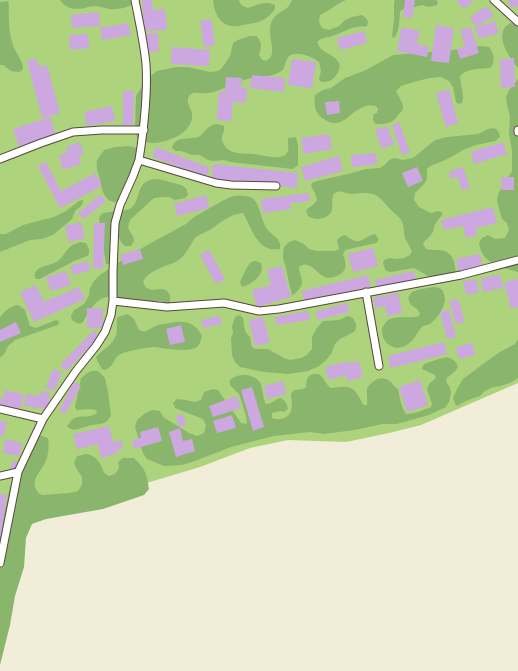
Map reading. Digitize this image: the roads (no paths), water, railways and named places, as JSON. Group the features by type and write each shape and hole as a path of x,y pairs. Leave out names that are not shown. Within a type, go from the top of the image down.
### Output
{"lane":[{"path":"0,563 18,472 43,419 76,371 96,346 105,332 111,315 113,301 112,271 115,223 120,205 134,176 139,160 144,130 146,64 135,0"},
{"path":"494,0 518,22"},
{"path":"0,159 73,132 144,130"},
{"path":"139,160 231,185 276,186"},
{"path":"113,301 166,307 224,303 259,311 279,309 461,275 518,260"},
{"path":"366,292 379,366"},
{"path":"0,409 43,419"},
{"path":"0,476 18,472"}]}
